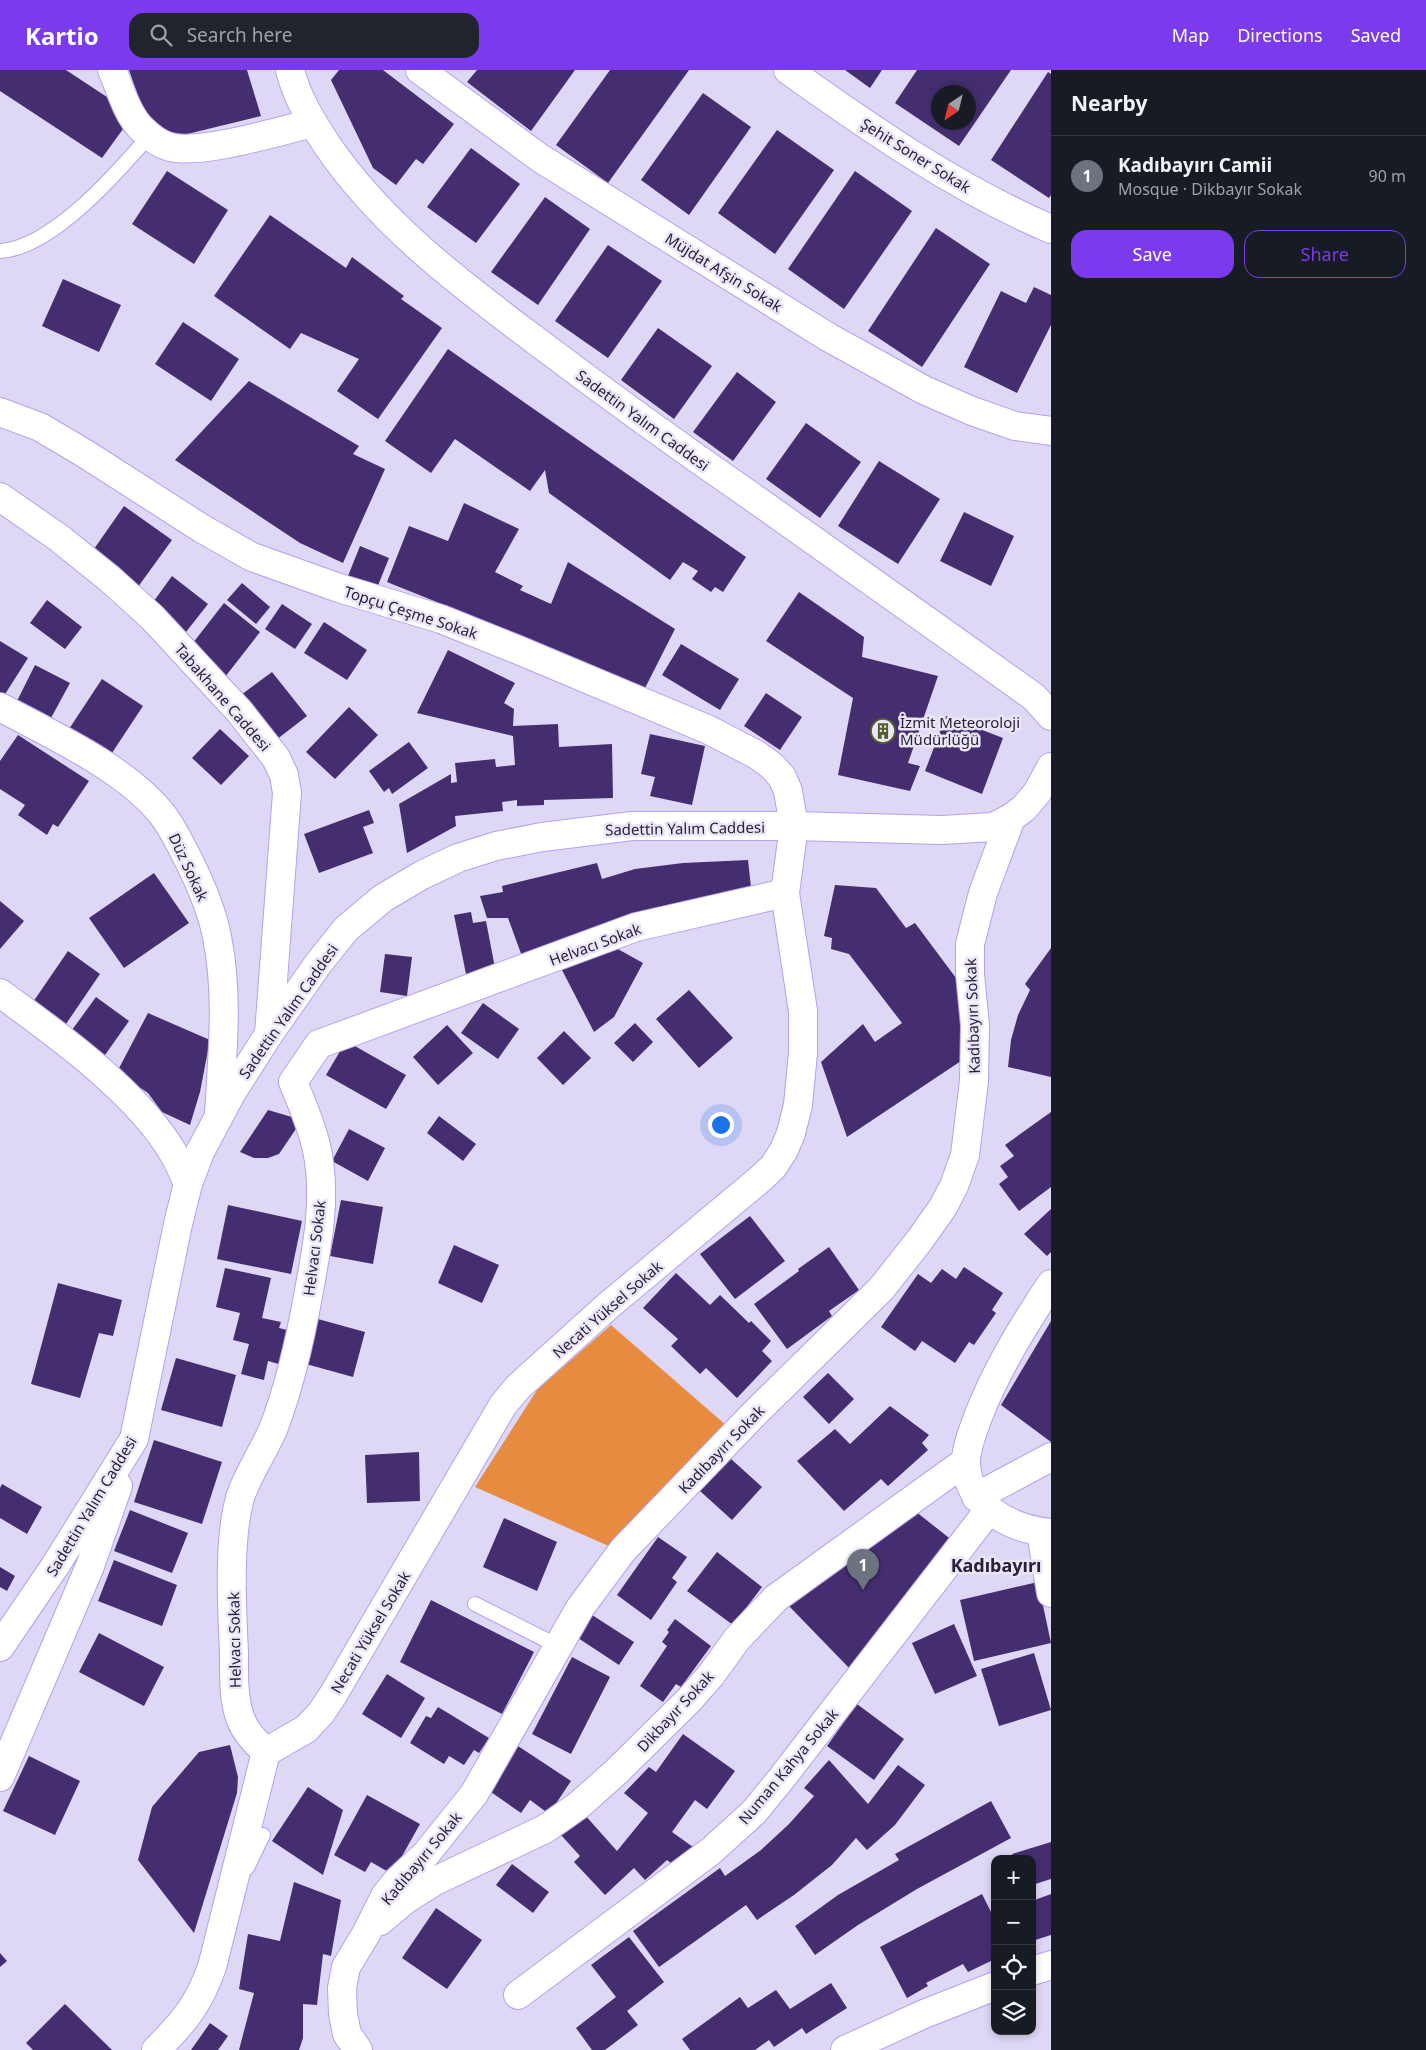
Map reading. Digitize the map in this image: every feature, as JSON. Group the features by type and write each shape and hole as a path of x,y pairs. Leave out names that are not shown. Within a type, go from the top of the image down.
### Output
{"street":[{"path":"112,70 131,113 140,127 149,136 169,147 188,149 222,144 313,124"},
{"name":"Sadettin Yalım Caddesi","path":"290,70 301,101 313,124 341,165 397,228 488,304 618,403 1045,703"},
{"name":"Müjdat Afşin Sokak","path":"420,70 540,158 828,337 924,390 972,411 1015,426 1051,431"},
{"name":"Şehit Soner Sokak","path":"788,70 840,107 956,181 990,201 1051,229"},
{"name":"Topçu Çeşme Sokak","path":"0,412 40,427 201,528 252,557 339,588 441,619 709,730 757,756 772,766 782,777 788,791 794,826"},
{"name":"Tabakhane Caddesi","path":"0,497 59,538 110,579 152,617 240,712 276,758 284,775 288,792 269,1034"},
{"name":"Düz Sokak","path":"0,706 84,752 116,773 161,813 179,842 202,890 217,935 222,971 224,1023 219,1115"},
{"name":"Sadettin Yalım Caddesi","path":"0,1647 56,1566 134,1439 178,1224 188,1184 200,1152 219,1115 269,1034 318,964 346,929 383,898 422,875 458,858 496,846 542,837 632,826 794,826 972,830 993,826 1012,818 1024,808 1037,793 1051,767"},
{"name":"Kadıbayırı Sokak","path":"358,2050 347,2034 343,2014 342,1988 346,1966 366,1934 385,1896 397,1881 426,1854 474,1794 580,1608 624,1550 755,1414 882,1288 919,1241 950,1193 965,1155 974,1081 975,1025 970,974 970,944 983,893 1012,818"},
{"name":"Necati Yüksel Sokak","path":"266,1752 306,1729 321,1713 433,1528 487,1431 503,1405 518,1387 609,1305 759,1180 772,1167 784,1150 798,1105 803,1052 803,1011 785,893 794,826"},
{"name":"Helvacı Sokak","path":"266,1752 251,1738 241,1720 236,1697 233,1641 233,1558 236,1517 240,1497 274,1427 289,1379 302,1329 320,1226 321,1185 317,1150 310,1125 293,1082 319,1044 636,927 785,893"},
{"path":"0,993 39,1021 130,1100 153,1125 175,1156 188,1184"},
{"path":"1051,1284 1029,1317 989,1390 971,1435 966,1461 969,1481 982,1503 1018,1526 1046,1532 1051,1592"},
{"path":"0,1777 90,1566 134,1439"},
{"path":"982,1503 1051,1457"},
{"name":"Dikbayır Sokak","path":"366,1934 386,1915 435,1881 545,1830 580,1805 689,1700 711,1675 737,1639 776,1598 966,1461"},
{"name":"Numan Kahya Sokak","path":"518,1995 711,1851 754,1812 781,1779 982,1503"},
{"path":"156,2050 193,2009 204,1990 212,1967 266,1752"},
{"path":"845,2050 924,2014 991,1988"}],"lane":[{"path":"0,252 21,246 40,237 81,208 103,187 149,136"},
{"path":"475,1604 558,1646"},
{"path":"226,1912 263,1835"}],"shaded area":[{"path":"611,1325 727,1426 611,1547 475,1487 537,1390"}],"building":[{"path":"0,70 66,70 113,101 123,129 102,158 0,91"},
{"path":"129,70 247,70 261,116 175,137 146,119"},
{"path":"339,70 383,70 454,124 423,164 416,159 396,185 373,168 331,80"},
{"path":"477,70 575,70 531,131 467,82"},
{"path":"610,70 689,70 608,183 556,145"},
{"path":"845,70 882,70 870,88"},
{"path":"917,70 1011,70 976,121 976,85 931,85 931,127 895,103"},
{"path":"1048,72 1051,74 1051,195 1049,198 991,160"},
{"path":"703,93 751,127 689,215 641,180"},
{"path":"777,130 834,170 775,254 718,213"},
{"path":"935,130 970,130 959,146"},
{"path":"471,148 520,184 476,243 427,207"},
{"path":"167,171 228,210 194,264 132,224"},
{"path":"855,171 912,211 844,309 788,269"},
{"path":"545,197 590,229 538,305 491,272"},
{"path":"270,215 346,268 352,257 404,296 401,299 442,328 378,419 337,391 359,359 301,333 290,349 214,296"},
{"path":"936,228 990,264 922,367 868,331"},
{"path":"608,245 662,281 608,358 555,321"},
{"path":"63,279 121,305 99,352 42,326"},
{"path":"1034,287 1051,295 1051,325 1017,393 964,367 1001,291 1026,303"},
{"path":"183,322 239,359 211,401 155,364"},
{"path":"658,328 712,366 674,419 621,380"},
{"path":"448,349 746,557 723,592 715,587 711,592 692,579 698,571 683,562 670,580 549,493 545,470 530,491 455,439 431,473 385,441"},
{"path":"737,372 776,402 733,461 693,432"},
{"path":"249,381 359,446 353,454 385,469 343,563 300,543 175,460"},
{"path":"806,423 861,462 820,518 766,479"},
{"path":"879,461 940,499 898,564 838,526"},
{"path":"464,503 519,529 495,572 523,586 520,590 551,604 568,562 675,629 644,690 387,582 409,526 448,541"},
{"path":"124,506 172,540 135,591 102,567 108,559 94,549"},
{"path":"964,512 1014,536 991,586 940,561"},
{"path":"360,546 389,558 377,588 348,576"},
{"path":"172,576 208,604 186,632 151,605"},
{"path":"242,583 270,607 256,624 227,600"},
{"name":"İzmit Meteoroloji Müdürlüğü","path":"799,592 864,637 862,657 938,676 908,763 920,766 910,791 838,775 853,698 766,641"},
{"path":"47,600 82,627 65,649 30,623"},
{"path":"224,603 260,632 225,677 189,648"},
{"path":"282,604 312,624 295,649 265,629"},
{"path":"324,622 367,650 347,680 304,653"},
{"path":"0,641 28,658 2,699 0,697"},
{"path":"681,644 739,679 720,710 662,675"},
{"path":"448,650 515,683 504,703 514,709 513,726 558,724 559,747 612,744 613,798 544,800 544,805 517,806 517,800 502,802 503,811 455,816 456,826 407,853 399,804 451,774 451,783 457,782 455,763 495,759 496,767 515,765 513,736 417,713"},
{"path":"35,665 70,683 51,718 17,701"},
{"path":"272,672 307,716 276,740 241,695"},
{"path":"102,679 143,706 108,759 67,732"},
{"path":"766,693 802,717 780,750 744,726"},
{"path":"349,707 378,735 335,779 306,752"},
{"path":"946,716 1003,738 982,794 925,771"},
{"path":"220,729 249,756 221,785 192,758"},
{"path":"650,734 705,746 692,805 650,796 655,777 641,774"},
{"path":"18,735 89,781 58,827 53,824 47,835 18,815 25,805 0,789 0,761"},
{"path":"409,742 428,768 392,794 389,788 384,792 369,771"},
{"path":"369,810 374,823 363,827 373,853 319,873 304,834"},
{"path":"748,860 751,887 645,911 591,929 592,933 523,959 508,918 487,918 480,896 503,892 502,886 597,863 602,879 635,869 683,863"},
{"path":"154,873 189,923 124,968 89,918"},
{"path":"835,885 876,888 906,928 915,923 959,982 961,1061 847,1137 821,1062 863,1024 875,1042 902,1023 849,954 831,949 832,938 824,936"},
{"path":"0,901 24,921 0,949"},
{"path":"471,912 473,923 486,921 495,968 466,974 454,915"},
{"path":"616,948 643,963 614,1017 594,1032 562,970"},
{"path":"1051,948 1051,1077 1008,1067 1011,1040 1018,1015 1030,990 1025,984"},
{"path":"68,951 100,974 66,1024 33,1002"},
{"path":"385,954 412,957 407,996 380,992"},
{"path":"689,990 733,1038 699,1068 656,1019"},
{"path":"96,997 129,1021 105,1055 72,1030"},
{"path":"483,1003 519,1029 498,1059 461,1033"},
{"path":"148,1013 210,1040 200,1092 190,1125 162,1112 148,1093 117,1072"},
{"path":"635,1023 653,1042 633,1062 614,1043"},
{"path":"447,1025 473,1053 438,1085 413,1057"},
{"path":"564,1031 591,1058 563,1085 537,1058"},
{"path":"346,1041 406,1075 386,1109 326,1075"},
{"path":"268,1110 302,1120 279,1154 268,1158 254,1158 240,1152"},
{"path":"1051,1112 1051,1187 1019,1211 999,1184 1008,1177 1000,1166 1014,1156 1005,1145"},
{"path":"439,1116 476,1144 463,1161 427,1133"},
{"path":"349,1129 385,1148 368,1181 332,1161"},
{"path":"341,1200 383,1207 373,1264 330,1256"},
{"path":"228,1205 302,1221 291,1274 217,1259"},
{"path":"1051,1209 1051,1252 1047,1256 1024,1234"},
{"path":"750,1216 785,1261 735,1299 700,1254"},
{"path":"454,1245 499,1265 482,1303 438,1283"},
{"path":"829,1247 859,1290 829,1311 832,1316 787,1349 754,1304"},
{"path":"964,1267 1003,1293 992,1310 996,1313 974,1345 969,1342 955,1363 922,1341 915,1351 881,1327 918,1274 931,1283 942,1269 956,1279"},
{"path":"225,1268 271,1278 262,1318 281,1322 279,1328 291,1331 282,1365 268,1361 264,1380 241,1374 249,1344 233,1340 240,1313 216,1307"},
{"path":"676,1273 710,1305 720,1295 771,1341 762,1351 772,1361 737,1398 706,1368 700,1374 671,1346 678,1339 643,1308"},
{"path":"58,1283 122,1300 113,1336 99,1333 80,1398 31,1384"},
{"path":"318,1319 365,1332 353,1377 306,1364"},
{"path":"1051,1321 1051,1442 1001,1405"},
{"path":"176,1358 236,1375 222,1427 161,1410"},
{"path":"828,1373 854,1399 829,1424 803,1397"},
{"path":"890,1406 929,1435 922,1443 928,1450 888,1486 881,1479 844,1511 797,1461 835,1429 850,1444"},
{"path":"154,1440 222,1462 202,1524 134,1502"},
{"path":"419,1452 420,1501 367,1503 365,1455"},
{"path":"730,1458 762,1487 732,1520 700,1491"},
{"path":"2,1484 42,1507 27,1534 0,1518 0,1488"},
{"path":"130,1510 188,1533 172,1573 114,1551"},
{"path":"915,1511 953,1541 852,1671 788,1605"},
{"path":"504,1518 557,1542 537,1591 483,1567"},
{"path":"658,1537 687,1557 672,1578 677,1582 651,1620 617,1595"},
{"path":"717,1552 762,1587 733,1625 687,1591"},
{"path":"114,1560 177,1585 162,1626 98,1601"},
{"path":"0,1567 15,1576 7,1591 0,1587"},
{"path":"1038,1582 1051,1643 974,1661 960,1600"},
{"path":"431,1600 534,1652 502,1714 400,1662"},
{"path":"589,1613 634,1642 619,1665 575,1636"},
{"path":"675,1619 711,1646 681,1687 676,1684 663,1702 640,1686 667,1646 662,1642 669,1632 667,1630"},
{"path":"954,1624 977,1676 935,1694 912,1643"},
{"path":"99,1633 164,1667 144,1706 79,1672"},
{"path":"1034,1653 1051,1710 999,1726 981,1669"},
{"path":"572,1657 610,1677 571,1754 532,1734"},
{"path":"387,1674 425,1698 401,1738 362,1714"},
{"path":"857,1704 904,1739 874,1780 827,1746"},
{"path":"438,1707 489,1738 479,1753 474,1750 464,1765 449,1756 444,1764 410,1743 426,1716 431,1718"},
{"path":"683,1734 735,1771 707,1809 695,1800 672,1832 693,1847 675,1866 667,1860 645,1880 634,1868 605,1895 574,1862 580,1856 561,1835 584,1814 617,1851 648,1813 624,1793 649,1767 656,1772"},
{"path":"230,1745 238,1777 237,1793 194,1933 138,1860 152,1807 199,1752"},
{"path":"518,1746 571,1781 549,1814 530,1800 521,1813 488,1790"},
{"path":"29,1756 80,1781 55,1835 3,1811"},
{"path":"829,1760 868,1804 898,1765 925,1785 895,1825 867,1850 856,1838 832,1865 794,1895 757,1920 746,1905 659,1967 633,1931 720,1868 725,1876 761,1850 789,1824 814,1796 804,1788"},
{"path":"308,1787 343,1810 323,1875 272,1841"},
{"path":"367,1795 420,1824 392,1874 371,1862 365,1872 334,1855"},
{"path":"991,1801 1011,1838 917,1889 858,1925 815,1955 795,1926 838,1895 899,1860 895,1854"},
{"path":"1051,1842 1051,1879 1036,1884 1036,1855 1012,1854"},
{"path":"512,1864 549,1892 533,1913 496,1885"},
{"path":"294,1882 341,1900 331,1956 323,1954 317,2005 303,2004 303,2038 299,2050 239,2050 254,1993 239,1989 248,1934 280,1941"},
{"path":"982,1894 991,1912 991,1961 968,1972 963,1964 926,1983 928,1986 907,1998 880,1947"},
{"path":"1051,1894 1051,1935 1036,1940 1036,1900"},
{"path":"436,1908 482,1940 447,1989 402,1958"},
{"path":"629,1937 664,1982 627,2011 638,2025 605,2050 592,2050 576,2028 616,1997 591,1965"},
{"path":"0,1953 7,1961 0,1967"},
{"path":"831,1983 847,2008 806,2034 802,2028 774,2047 769,2040 755,2050 690,2050 682,2039 740,1997 748,2008 776,1990 790,2009"},
{"path":"65,2004 112,2050 33,2050 26,2043"},
{"path":"210,2023 228,2036 218,2050 191,2050"}],"place":[{"name":"İzmit Meteoroloji Müdürlüğü","path":"883,731"},
{"name":"Kadıbayırı Camii","path":"863,1590"}],"district":[{"name":"Kadıbayırı","path":"996,1565"}]}
